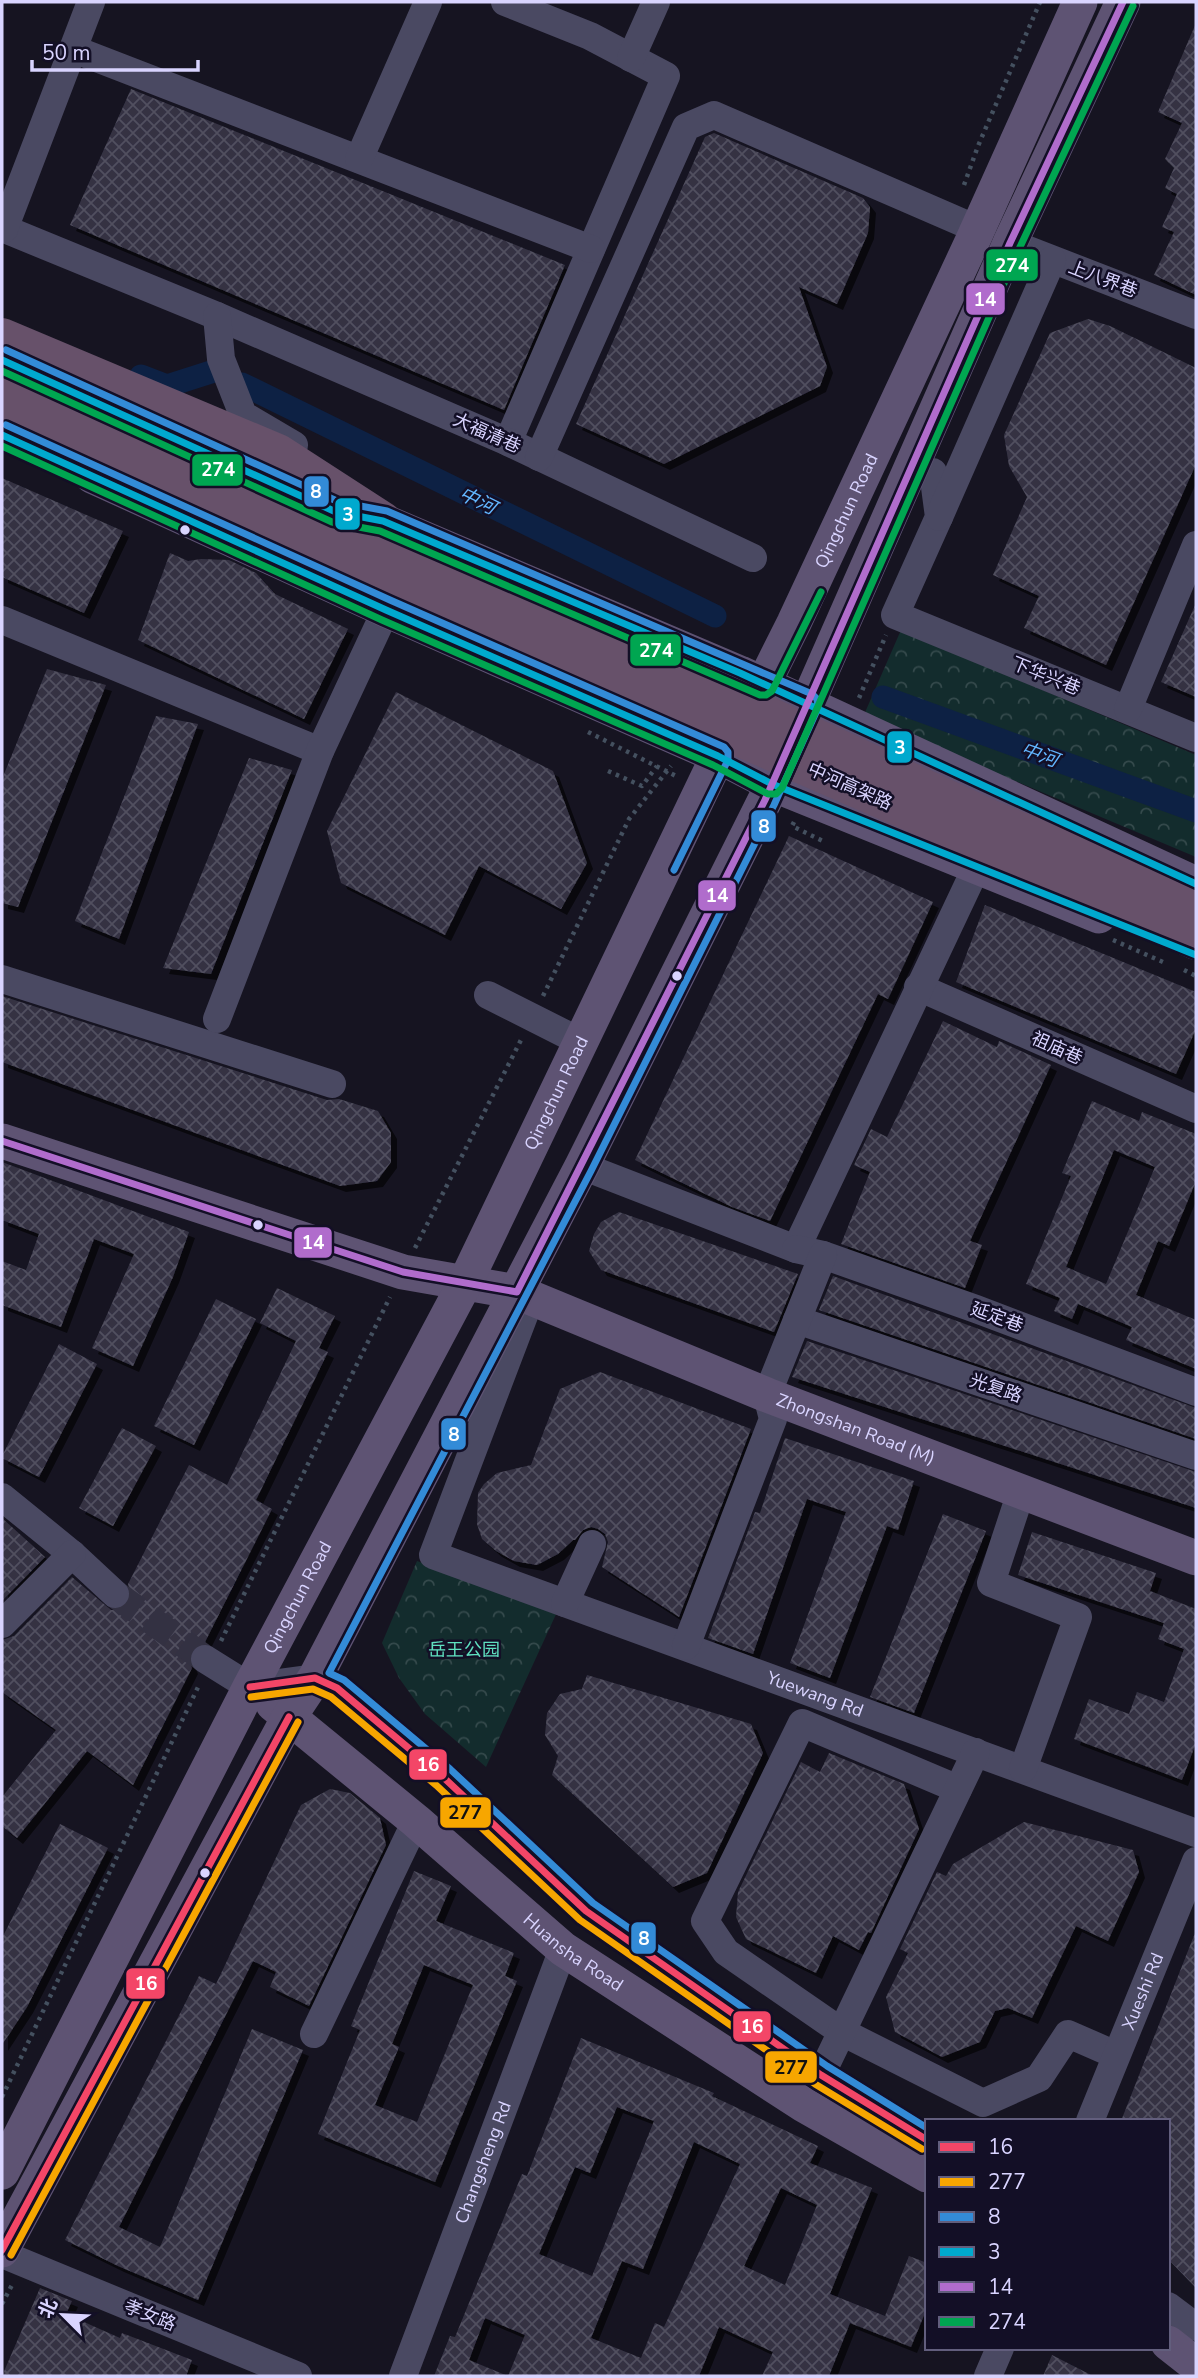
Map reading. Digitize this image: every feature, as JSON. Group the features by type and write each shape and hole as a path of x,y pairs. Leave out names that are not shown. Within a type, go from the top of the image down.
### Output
{"highway":[{"path":"2,337 278,453 396,526"},
{"name":"中河高架路","path":"2,383 767,715 989,818 1192,886"},
{"name":"中河高架路","path":"2,417 981,843 1196,941"}],"main road":[{"name":"Qingchun Road","path":"2,2172 250,1687 465,1283 581,1042 703,750 763,685 813,585 967,230 1080,2"},
{"path":"2,2252 289,1717 314,1678 582,1166 772,784 802,701 1010,243 1123,2"},
{"path":"2,360 336,512 396,526 802,701 1192,886"},
{"path":"2,435 386,610 703,750 772,784 1196,955"},
{"name":"Zhongshan Road (M)","path":"2,1142 403,1272 516,1292 767,1395 1196,1558"},
{"name":"Huansha Road","path":"250,1687 416,1821 563,1948 804,2105 925,2174"},
{"path":"1170,2345 1196,2365"}],"street":[{"path":"3,228 91,2"},
{"path":"359,159 429,2"},
{"path":"631,58 656,2"},
{"path":"508,442 666,76 590,36 514,3"},
{"path":"73,49 591,249"},
{"path":"540,457 686,127 714,115 863,192 967,230 985,280 802,701"},
{"name":"大福清巷","path":"3,228 217,316 508,442 753,558"},
{"name":"上八界巷","path":"1010,243 1196,316"},
{"path":"895,615 1052,260"},
{"path":"217,316 220,359 243,415 291,442 396,526"},
{"path":"933,472 939,517"},
{"path":"1128,709 1193,561"},
{"path":"216,1019 320,751 386,610"},
{"name":"下华兴巷","path":"895,615 1196,738"},
{"path":"2,620 320,751"},
{"path":"796,1249 977,866"},
{"path":"2,979 332,1084"},
{"name":"祖庙巷","path":"918,987 1196,1106"},
{"path":"488,995 581,1042"},
{"name":"延定巷","path":"582,1166 796,1249 823,1255 975,1308 1196,1392"},
{"path":"686,1646 773,1419 767,1395 823,1255"},
{"name":"Yuewang Rd","path":"516,1292 525,1313 433,1555 1196,1833"},
{"name":"光复路","path":"797,1321 1196,1456"},
{"path":"1021,1492 991,1583 1079,1617 1023,1769"},
{"path":"2,1497 72,1554 115,1594"},
{"path":"565,1603 592,1544"},
{"path":"2,1624 72,1554"},
{"path":"208,1661 250,1687 314,1678 337,1689 443,1777 586,1910 821,2075 925,2139"},
{"path":"958,1789 802,1723 705,1921 726,1952 842,2032 983,2103 1039,2078 1069,2034 1116,2055"},
{"path":"821,2075 976,1752"},
{"path":"314,2034 416,1821"},
{"name":"Xueshi Rd","path":"1091,2119 1196,1861"},
{"name":"Changsheng Rd","path":"403,2376 563,1948"},
{"name":"孝女路","path":"2,2252 298,2376"},
{"path":"1170,2308 1196,2328"},
{"path":"988,2376 999,2350"}],"path":[{"path":"967,230 978,146 1040,2"},
{"path":"841,721 855,706 895,615"},
{"path":"2,2097 96,1906 208,1661 629,819 703,750"},
{"path":"608,771 642,786"},
{"path":"792,826 825,842"}],"green space":[{"path":"901,630 1196,755 1196,857 863,717"},
{"name":"岳王公园","path":"417,1561 557,1612 486,1767 425,1714 399,1678 382,1643"}],"building":[{"path":"1196,23 1196,295 1154,275 1174,232 1162,227 1177,194 1165,188 1174,168 1165,159 1182,123 1158,112"},
{"path":"131,89 565,265 504,410 70,225"},
{"path":"714,133 863,198 870,207 868,233 837,304 799,287 827,367 820,386 664,464 576,424 705,137"},
{"path":"1088,319 1110,326 1196,368 1196,464 1106,665 1024,628 1039,596 993,575 1027,497 1009,466 1004,435 1050,333"},
{"path":"2,478 123,531 84,613 2,577"},
{"path":"170,553 188,561 229,560 256,573 275,594 348,629 304,719 138,640"},
{"path":"1196,603 1196,697 1161,682"},
{"path":"47,669 106,685 18,907 2,903 2,779"},
{"path":"396,692 553,771 587,863 561,909 479,866 445,935 341,883 327,831"},
{"path":"156,716 198,724 119,939 75,921"},
{"path":"249,758 292,770 211,974 163,968"},
{"path":"789,836 933,902 888,999 878,994 770,1221 732,1207 635,1160"},
{"path":"985,905 1196,992 1196,1029 1176,1074 956,982"},
{"path":"2,996 327,1100 339,1099 378,1111 391,1133 391,1162 377,1181 340,1186 2,1062"},
{"path":"943,1021 997,1047 999,1041 1051,1065 970,1241 982,1245 965,1288 841,1244 870,1172 854,1165 871,1129 887,1137"},
{"path":"1092,1101 1139,1121 1142,1112 1196,1134 1196,1181 1169,1246 1158,1241 1136,1295 1196,1320 1196,1369 1126,1340 1132,1327 1078,1304 1072,1319 1054,1311 1060,1298 1026,1284 1071,1176 1062,1173","holes":["1114,1150 1155,1167 1106,1284 1066,1267"]},
{"path":"2,1162 189,1232 173,1277 133,1366 92,1348 134,1254 94,1239 61,1327 2,1305 2,1261 26,1270 39,1234 2,1220"},
{"path":"619,1212 798,1274 774,1332 601,1270 589,1251 594,1234 601,1222"},
{"path":"833,1276 1196,1408 1196,1439 819,1310"},
{"path":"277,1288 335,1316 319,1348 328,1352 256,1500 272,1509 205,1642 191,1651 188,1659 192,1668 133,1785 87,1751 17,1838 2,1826 2,1797 56,1730 2,1692 2,1640 14,1636 72,1577 111,1610 127,1606 131,1597 128,1584 189,1465 227,1485 296,1341 260,1323"},
{"path":"216,1299 256,1319 194,1445 154,1426"},
{"path":"807,1341 1196,1472 1196,1508 792,1377"},
{"path":"59,1344 97,1364 39,1477 2,1456"},
{"path":"600,1372 751,1429 679,1617 602,1567 608,1542 605,1534 598,1529 591,1527 583,1530 558,1554 537,1565 514,1561 496,1551 482,1539 477,1524 478,1493 497,1473 531,1465 560,1389"},
{"path":"122,1428 156,1446 113,1526 79,1508"},
{"path":"785,1438 914,1481 898,1530 887,1526 830,1678 790,1663 846,1512 807,1499 753,1654 708,1638 755,1512 760,1513"},
{"path":"943,1514 986,1531 914,1713 870,1697"},
{"path":"2,1518 45,1557 2,1601"},
{"path":"1032,1532 1156,1573 1150,1591 1196,1609 1196,1743 1182,1780 1074,1739 1089,1699 1129,1714 1137,1692 1164,1702 1184,1649 1158,1639 1164,1623 1018,1575"},
{"path":"587,1675 751,1724 763,1753 707,1873 673,1887 552,1775 558,1756 545,1735 547,1713 560,1694 582,1689"},
{"path":"829,1753 904,1784 919,1829 871,1933 868,1932 859,1950 833,1936 816,1973 746,1939 736,1917 738,1892 801,1762 820,1772"},
{"path":"330,1789 350,1793 380,1818 386,1845 309,2006 270,1987 276,1972 253,1961 119,2227 160,2247 252,2029 303,2050 198,2300 65,2240 199,1976 216,1984 301,1805"},
{"path":"1024,1822 1133,1850 1139,1872 1108,1941 1076,1926 1032,2018 1008,2008 995,2011 980,2042 942,2057 895,2032 886,1997 908,1953 900,1949 937,1872 946,1876 953,1864"},
{"path":"60,1824 108,1848 27,2007 2,2045 2,1938"},
{"path":"414,1871 451,1886 436,1921 514,1953 505,1976 517,1981 435,2182 318,2134 360,2030 351,2026","holes":["424,1965 473,1985 417,2122 375,2105 399,2047 392,2044"]},
{"path":"1196,1933 1196,2288 1170,2261 1170,2119 1122,2119"},
{"path":"581,2038 714,2093 712,2096 818,2146 810,2163 872,2188 830,2294 885,2316 909,2256 925,2262 925,2313 911,2347 850,2323 829,2376 762,2376 773,2352 719,2327 699,2376 508,2376 434,2376 450,2336 455,2337 522,2174 527,2176","holes":["617,2107 654,2121 592,2276 539,2254 575,2167 590,2173","694,2142 740,2164 664,2327 655,2323 641,2358 591,2338 622,2261 643,2269","781,2188 817,2205 785,2285 744,2266","485,2318 525,2335 508,2376 469,2360"]},
{"path":"40,2288 72,2301 66,2314 120,2338 122,2333 192,2360 186,2376 2,2376"},
{"path":"1052,2355 1093,2376 1043,2376"}],"waterway":[{"name":"中河","path":"141,376 167,386 214,371"},
{"name":"中河","path":"242,384 715,616"},
{"name":"中河","path":"883,697 1196,811"}],"tunnel":[{"path":"115,1594 205,1659"}],"transit line":[{"name":"14","path":"2,1141 403,1272 517,1292 765,800 1010,243 1123,2"},
{"name":"274","path":"2,446 382,620 713,765 768,794 776,794 782,788 1020,247 1133,6"},
{"name":"8","path":"6,350 339,502 387,511 812,694 817,699 818,708 774,805 591,1171 329,1673 344,1680 450,1769 593,1903 827,2066 925,2127"},
{"name":"3","path":"2,360 336,512 383,521 740,673 1196,884"},
{"name":"274","path":"2,371 332,522 380,531 760,695 772,691 821,592"},
{"name":"8","path":"6,425 390,600 724,747 728,752 728,760 674,870"},
{"name":"3","path":"2,435 386,610 718,756 772,784 1196,955"},
{"name":"16","path":"250,1687 315,1678 337,1688 443,1777 586,1911 821,2075 925,2139"},
{"name":"277","path":"251,1697 313,1689 331,1697 436,1785 580,1920 815,2084 922,2149"},
{"name":"16","path":"2,2250 289,1717"},
{"name":"277","path":"11,2255 298,1722"}]}
